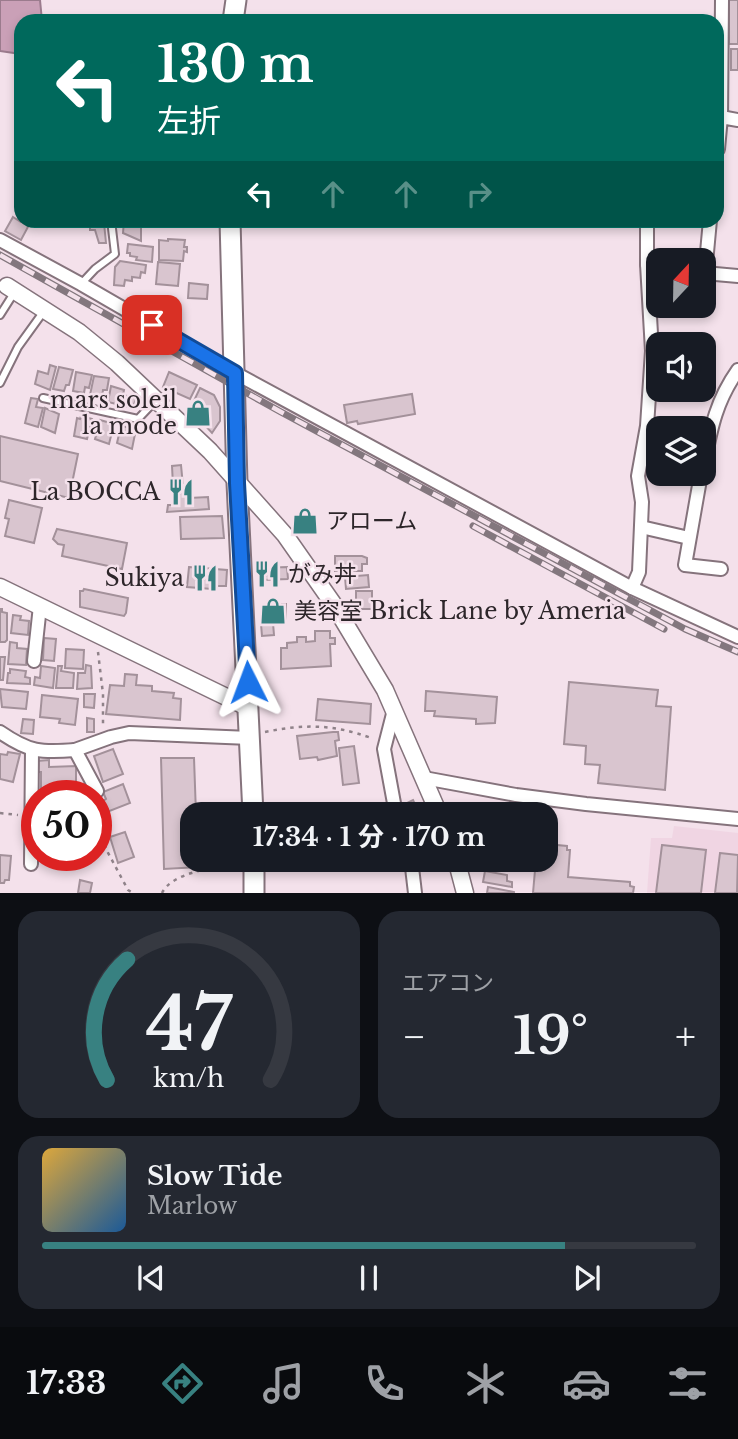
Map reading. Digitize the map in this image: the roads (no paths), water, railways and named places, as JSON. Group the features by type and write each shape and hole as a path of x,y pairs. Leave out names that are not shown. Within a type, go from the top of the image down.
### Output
{"main road":[{"path":"230,228 237,483 249,708 256,735 253,802"},
{"path":"251,872 254,893"}],"street":[{"path":"648,228 650,248"},
{"path":"707,248 709,228"},
{"path":"0,240 235,373 632,588 738,637"},
{"path":"716,275 738,276"},
{"path":"7,286 79,332 156,400 210,451 285,535 334,605 385,690 434,802"},
{"path":"632,588 639,572 642,502 638,476 647,426 652,318"},
{"path":"713,416 738,370"},
{"path":"699,486 685,565 721,569"},
{"path":"641,527 689,538"},
{"path":"0,587 249,708"},
{"path":"34,661 40,606"},
{"path":"394,710 384,743 394,802"},
{"path":"0,732 32,750 46,753 75,750 129,733 256,735"},
{"path":"32,750 32,780"},
{"path":"75,750 91,780"},
{"path":"424,778 516,795 738,819"},
{"path":"413,872 415,893"},
{"path":"459,872 465,893"}],"lane":[{"path":"82,284 95,269 115,254 112,228"},
{"path":"0,315 7,286"},
{"path":"0,383 18,347 45,309"},
{"path":"43,398 138,419 156,400"}],"railway":[{"path":"0,255 281,412 685,629 738,652"},
{"path":"473,526 664,629"}],"place":[{"name":"mars soleil la mode","path":"198,413"},
{"name":"La BOCCA","path":"181,492"},
{"name":"アローム","path":"305,521"},
{"name":"がみ丼","path":"267,574"},
{"name":"Sukiya","path":"205,578"},
{"name":"美容室 Brick Lane by Ameria","path":"273,611"}]}
